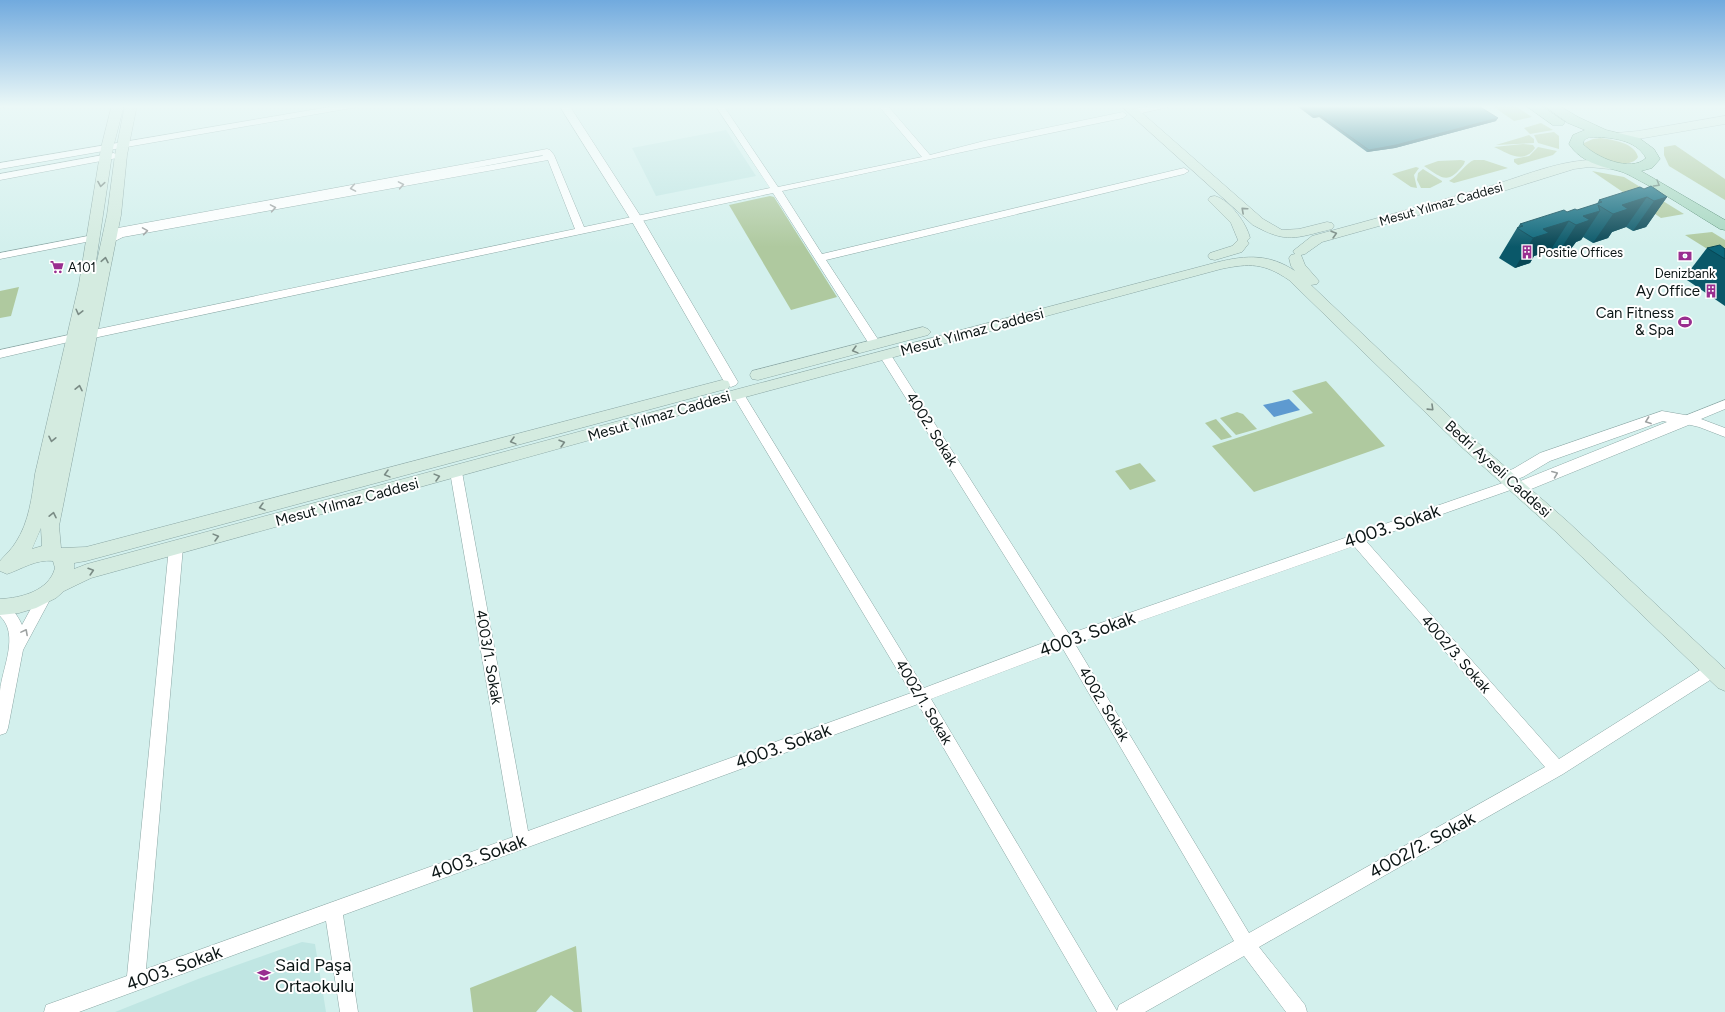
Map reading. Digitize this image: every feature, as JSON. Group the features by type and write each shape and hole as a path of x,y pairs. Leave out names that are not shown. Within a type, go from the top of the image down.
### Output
{"main road":[{"path":"50,590 62,577 65,569 64,562 56,555 50,526 110,234 122,152"},
{"path":"1166,152 1184,172 1239,222 1243,240"},
{"path":"1176,152 1258,222 1280,233"},
{"name":"Mesut Yılmaz Caddesi","path":"880,350 1237,249 1243,240 1252,232 1308,232 1561,159 1571,152"},
{"path":"1582,152 1650,180 1725,226"},
{"path":"1648,152 1667,177 1725,213"},
{"path":"1615,166 1644,167 1651,164 1652,152"},
{"path":"4,569 22,549 30,534 40,503 44,474 86,284 106,153"},
{"name":"Mesut Yılmaz Caddesi","path":"4,569 31,555 86,554 880,350 1224,264 1249,260 1286,262 1317,239 1492,190 1565,167 1588,163 1615,166"},
{"name":"Bedri Ayseli Caddesi","path":"1280,233 1296,242 1298,266 1301,271 1517,481 1561,526 1721,674"},
{"name":"Bedri Ayseli Caddesi","path":"1243,240 1248,252 1281,268 1294,277 1462,439 1517,481"},
{"name":"Mesut Yılmaz Caddesi","path":"0,607 10,608 22,605 87,572 456,472 735,388"}],"street":[{"path":"0,177 110,152"},
{"path":"594,152 637,220 735,388"},
{"name":"4002. Sokak","path":"751,152 880,350 1066,641 1246,944 1298,1012"},
{"path":"923,152 928,158"},
{"path":"89,335 951,152"},
{"path":"0,166 106,153"},
{"path":"110,234 112,237 545,158 550,155 581,231"},
{"path":"820,258 1184,172"},
{"path":"0,256 93,238"},
{"path":"0,354 73,338"},
{"name":"4002/1. Sokak","path":"735,388 921,696 1108,1012"},
{"path":"1517,481 1686,420 1725,404"},
{"path":"1686,420 1702,423 1725,433"},
{"name":"4003/1. Sokak","path":"456,472 522,842"},
{"name":"4003. Sokak","path":"53,1012 921,696 1066,641 1517,481"},
{"name":"4002/3. Sokak","path":"1356,539 1557,769"},
{"path":"136,982 176,548"},
{"path":"16,649 50,590"},
{"path":"0,607 10,615 16,628 16,649 0,728"},
{"name":"4002/2. Sokak","path":"1126,1012 1557,769 1721,674"},
{"path":"332,911 349,1012"}],"shaded area":[{"path":"634,152 740,152 756,176 656,196"},
{"name":"Said Paşa Ortaokulu","path":"302,942 315,944 326,1012 115,1012 198,979"}],"green space":[{"path":"1506,152 1531,152 1526,156 1520,157"},
{"path":"1533,152 1556,152 1553,155 1518,165 1514,162 1514,159 1529,156"},
{"path":"1591,152 1636,152 1638,157 1631,162 1620,164 1604,160"},
{"path":"1664,152 1686,152 1725,179 1725,200 1669,166"},
{"path":"1474,160 1484,160 1508,168 1454,183 1449,181 1468,163"},
{"path":"1438,161 1465,161 1458,171 1454,175 1445,178 1424,166"},
{"path":"1416,167 1419,168 1414,175 1417,188 1411,187 1392,174"},
{"path":"1423,169 1442,182 1430,188 1421,188 1417,180 1418,173"},
{"path":"1592,171 1624,177 1684,214 1661,218"},
{"path":"770,196 774,197 837,297 791,310 729,205"},
{"path":"1712,232 1725,240 1725,260 1685,235"},
{"path":"19,287 11,316 0,318 0,291"},
{"path":"1326,381 1385,446 1254,492 1212,446 1313,413 1292,391"},
{"path":"1237,412 1243,414 1257,429 1236,435 1220,418"},
{"path":"1216,419 1232,437 1221,440 1205,423"},
{"path":"1140,463 1156,481 1130,490 1115,471"},
{"path":"576,946 582,1012 574,1012 551,995 536,1012 473,1012 470,988"}],"water":[{"path":"1289,399 1300,410 1274,417 1263,405"}],"building":[{"path":"1651,186 1667,197 1654,201 1647,197 1622,205 1628,209 1613,214 1598,205 1600,211 1583,216 1590,220 1576,225 1569,221 1543,229 1549,233 1533,238 1517,228 1523,226 1520,224 1564,210 1567,212 1575,209 1577,210 1602,202 1599,200 1640,187 1644,189"},
{"path":"1720,245 1725,249 1725,259 1707,248"}],"place":[{"name":"Positie Offices","path":"1527,252"},
{"name":"Denizbank","path":"1685,256"},
{"name":"A101","path":"57,267"},
{"name":"Ay Office","path":"1711,291"},
{"name":"Can Fitness & Spa","path":"1685,322"},
{"name":"Said Paşa Ortaokulu","path":"264,975"}]}
